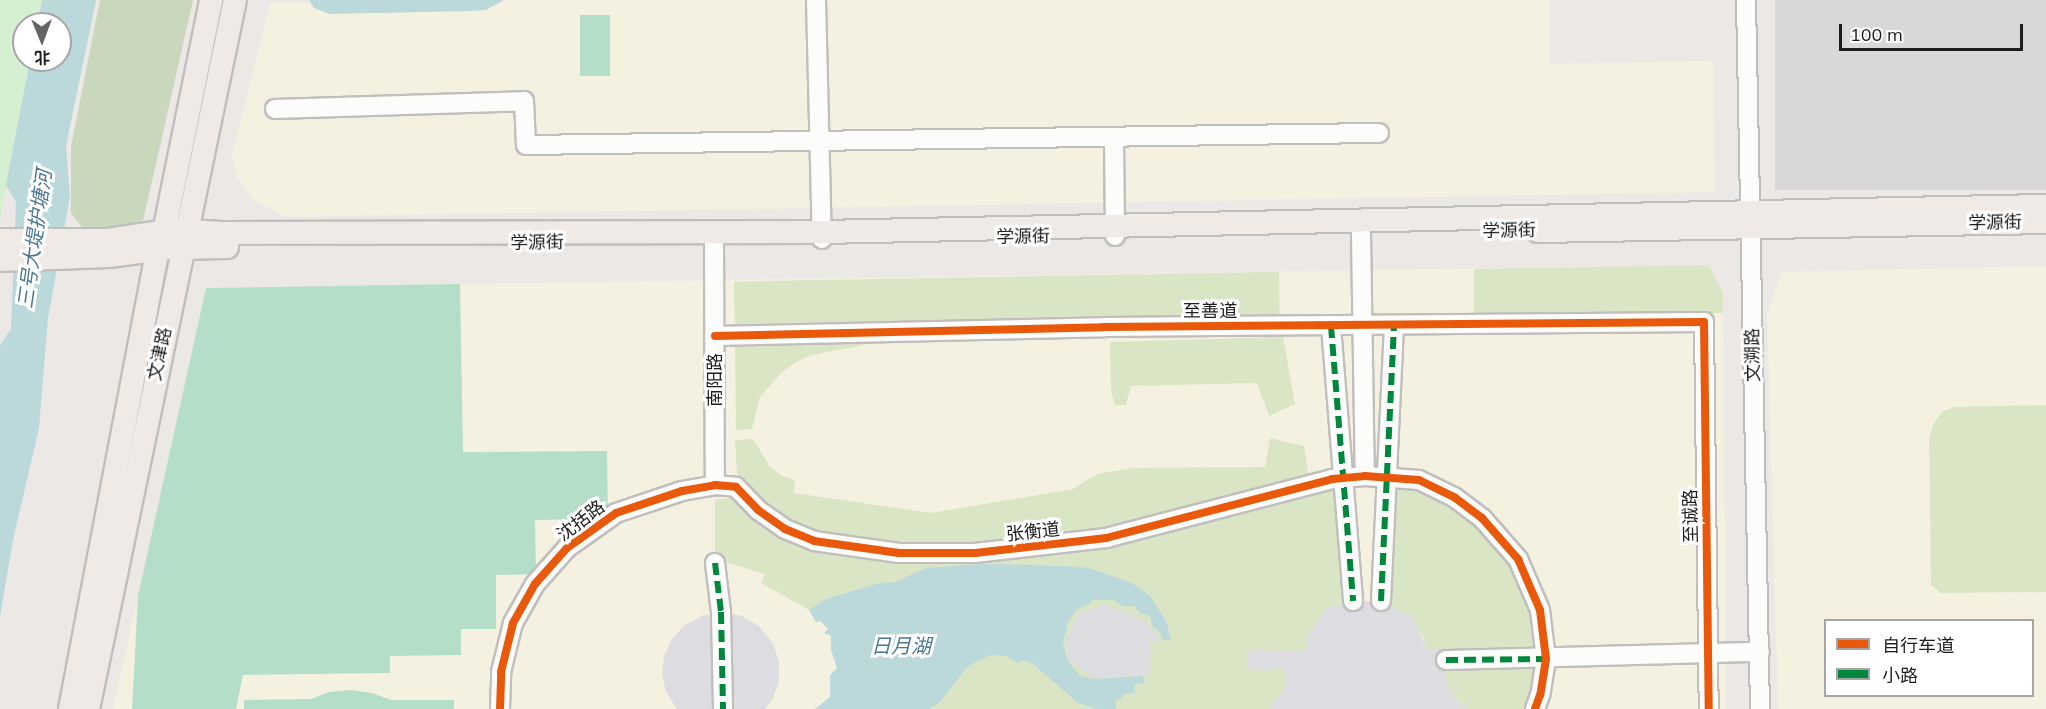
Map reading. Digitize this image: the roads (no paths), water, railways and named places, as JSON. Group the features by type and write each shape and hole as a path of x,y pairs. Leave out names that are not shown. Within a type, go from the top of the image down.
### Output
{"main road":[{"name":"文津路","path":"70,709 161,241 211,0"},
{"name":"文津路","path":"88,709 235,0"},
{"name":"学源街","path":"1115,231 1361,234 2046,206"},
{"name":"学源街","path":"0,240 822,236 1750,219 2046,222"},
{"name":"学源街","path":"185,239 714,240 822,236"},
{"name":"学源街","path":"0,260 109,256 161,241"}],"street":[{"path":"816,0 822,236"},
{"name":"文溯路","path":"1746,0 1760,709"},
{"path":"275,109 524,101 526,145 1379,133"},
{"path":"1113,137 1115,231"},
{"path":"1361,234 1365,476"},
{"name":"南阳路","path":"714,240 715,485"},
{"name":"至善道","path":"715,336 1092,327 1704,322"},
{"name":"至诚路","path":"1704,322 1709,709"},
{"path":"1331,326 1353,601"},
{"path":"1381,601 1394,326"},
{"name":"张衡道","path":"715,485 736,487 758,510 786,529 814,541 899,553 975,553 1106,538 1342,478 1386,476 1419,480 1454,497 1489,526 1518,560 1540,610 1546,658 1540,695 1534,709"},
{"name":"沈括路","path":"500,709 501,672 513,623 535,584 567,548 616,513 682,491 715,485"},
{"path":"715,563 722,612 723,709"},
{"path":"1446,660 1760,652"}],"water":[{"name":"三号大堤护塘河","path":"42,0 96,0 66,146 70,196 48,318 39,428 13,540 0,617 0,345 11,329 16,202 6,185 28,72 72,72 72,12 40,12"},
{"path":"309,0 504,0 486,10 330,14 314,8"},
{"name":"日月湖","path":"980,564 1089,568 1118,578 1135,585 1150,596 1166,621 1171,640 1163,640 1160,632 1153,627 1150,616 1140,613 1134,606 1122,606 1114,600 1092,600 1091,603 1076,610 1067,625 1063,643 1068,661 1080,676 1093,679 1143,676 1144,683 1134,684 1135,693 1123,694 1123,698 1116,700 1116,709 1097,709 1078,703 1032,663 1023,660 1018,663 999,655 988,656 968,666 939,703 928,709 815,709 830,697 830,675 837,668 831,650 831,636 824,633 828,629 820,621 816,622 809,610 826,599 880,583 895,582 926,568"}]}
